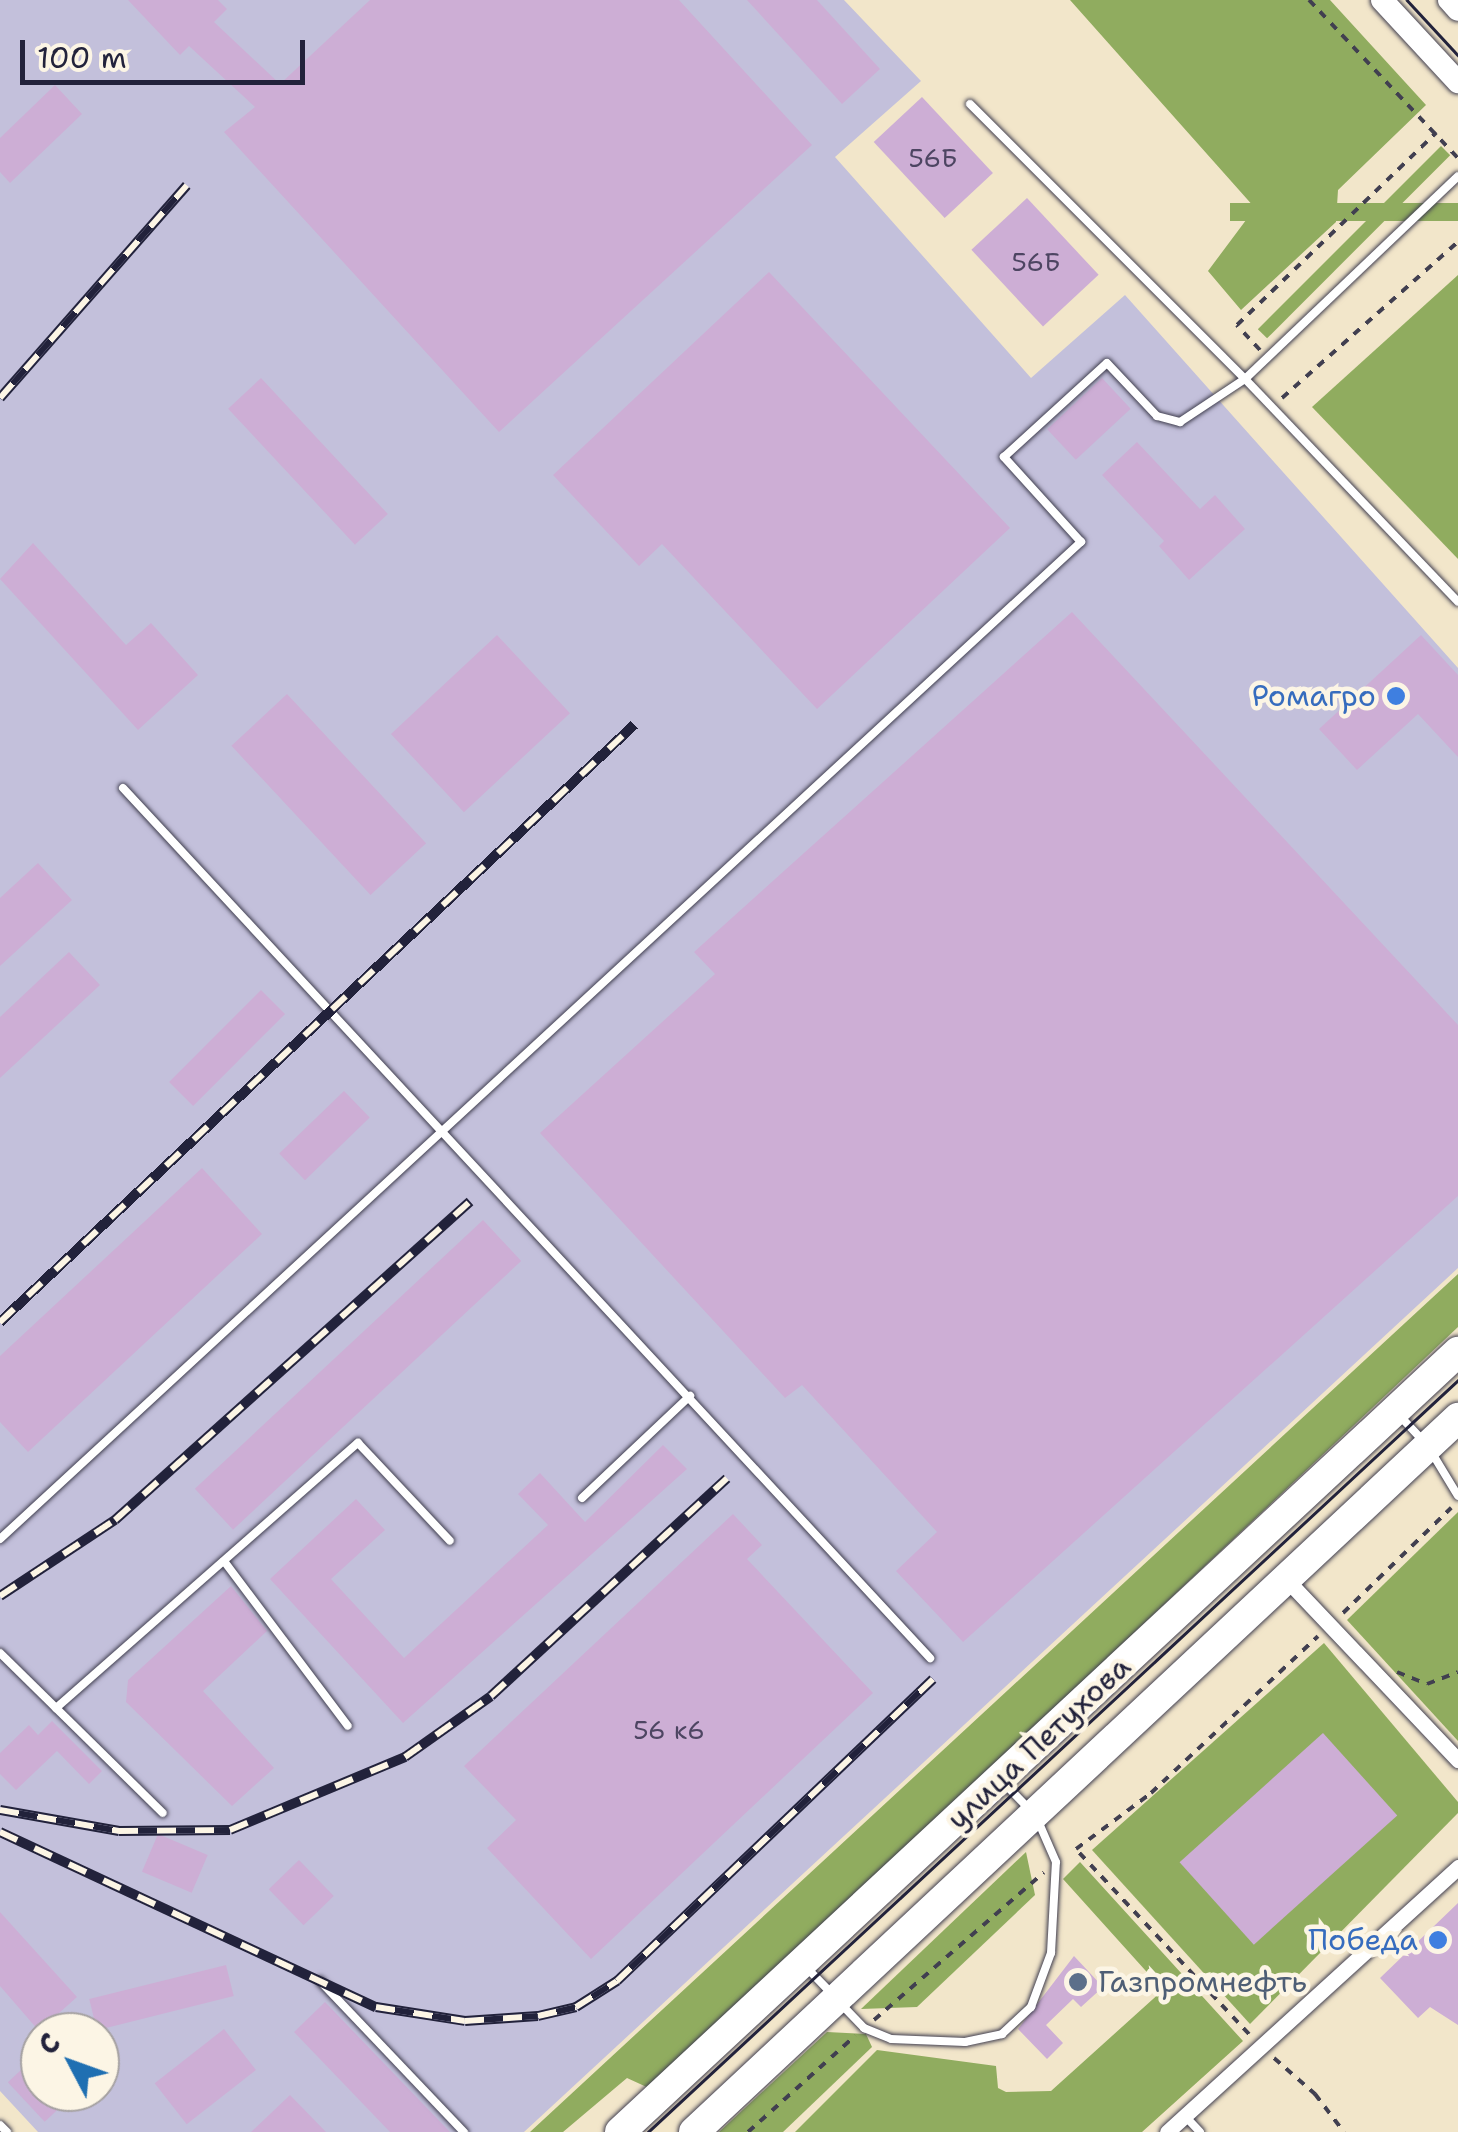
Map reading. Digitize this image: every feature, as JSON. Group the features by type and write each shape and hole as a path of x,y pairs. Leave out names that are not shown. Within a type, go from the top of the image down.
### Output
{"highway":[{"name":"улица Петухова","path":"620,2132 1458,1352"},
{"name":"улица Петухова","path":"694,2132 1458,1418"}],"main road":[{"path":"1382,0 1458,82"},
{"path":"1449,0 1458,10"}],"street":[{"path":"1286,1579 1458,1760"},
{"path":"1167,2132 1458,1867"}],"lane":[{"path":"970,104 1245,380 1458,602"},
{"path":"0,1539 1081,542 1004,457 1107,363 1157,416 1180,422 1245,380 1458,176"},
{"path":"123,788 444,1129 930,1658"},
{"path":"582,1498 690,1396"},
{"path":"1395,1411 1428,1447 1458,1498"},
{"path":"56,1708 358,1443 450,1541"},
{"path":"224,1561 348,1726"},
{"path":"0,1652 163,1813"},
{"path":"803,1963 864,2028 891,2039 965,2042 1002,2034 1030,2008 1051,1953 1056,1862 1035,1814 1000,1780"},
{"path":"320,1981 464,2132"},
{"path":"1185,2116 1200,2132"},
{"path":"0,2124 7,2132"}],"path":[{"path":"1309,0 1458,158"},
{"path":"1268,358 1237,324 1436,133"},
{"path":"1271,408 1458,242"},
{"path":"748,2132 1056,1862 1151,1793 1330,1626 1458,1498"},
{"path":"1395,1671 1427,1684 1458,1672"},
{"path":"1076,1849 1261,2048 1316,2094 1344,2132"}],"shaded area":[{"path":"0,0 844,0 921,81 835,157 1031,378 1125,295 1458,668 1458,1268 524,2132 38,2132 0,2091"}],"green space":[{"path":"1070,0 1330,0 1426,105 1338,190 1336,222 1241,310 1208,271 1255,208"},
{"path":"1441,146 1450,155 1267,338 1258,329"},
{"path":"1230,203 1458,203 1458,221 1230,221"},
{"path":"1458,275 1458,559 1312,407"},
{"path":"1458,1274 1458,1327 651,2089 627,2078 563,2132 530,2132"},
{"path":"1458,1512 1458,1741 1347,1620"},
{"path":"1324,1643 1458,1802 1458,1813 1250,2024 1092,1850"},
{"path":"1026,1852 1035,1895 917,2007 861,2009"},
{"path":"1080,1862 1243,2041 1142,2132 795,2132 877,2050 996,2066 998,2088 1006,2092 1051,2091 1163,1990 1063,1879"},
{"path":"827,2032 866,2034 872,2047 783,2132 719,2132"}],"building":[{"path":"128,0 218,0 227,9 214,22 280,84 370,0 679,0 812,145 499,432 224,132 255,107 189,46 180,55"},
{"path":"747,0 817,0 880,69 842,104"},
{"path":"55,85 82,114 10,183 0,172 0,138"},
{"path":"922,97 993,173 945,218 874,142"},
{"path":"1027,198 1099,275 1043,327 971,250"},
{"path":"769,272 1010,528 817,709 662,544 639,566 553,475"},
{"path":"261,378 388,514 355,545 228,409"},
{"path":"1102,378 1131,409 1076,460 1047,429"},
{"path":"1137,442 1200,509 1215,495 1245,529 1189,580 1159,546 1164,541 1102,475"},
{"path":"33,543 126,645 151,623 198,675 138,730 0,579"},
{"path":"1072,612 1458,1025 1458,1196 963,1642 896,1571 937,1532 802,1385 785,1398 540,1133 715,974 694,952"},
{"path":"497,635 570,713 464,812 391,734"},
{"path":"1421,635 1458,675 1458,757 1418,714 1357,770 1319,729"},
{"path":"287,694 426,843 371,895 231,746"},
{"path":"38,863 72,900 0,966 0,898"},
{"path":"69,952 100,985 0,1078 0,1017"},
{"path":"261,990 285,1014 193,1106 169,1082"},
{"path":"344,1091 370,1118 305,1180 279,1154"},
{"path":"202,1168 262,1234 28,1452 0,1422 0,1356"},
{"path":"483,1220 521,1261 233,1530 195,1489"},
{"path":"663,1445 687,1469 403,1723 270,1579 356,1499 385,1530 331,1579 404,1658 548,1525 518,1494 540,1473 585,1522"},
{"path":"733,1514 762,1545 747,1559 873,1693 591,1959 487,1848 516,1820 464,1766"},
{"path":"231,1586 267,1631 203,1691 274,1768 232,1806 126,1702 128,1680"},
{"path":"52,1721 102,1771 89,1784 57,1751 16,1790 0,1774 0,1753 29,1725 38,1735"},
{"path":"1323,1733 1397,1815 1254,1945 1180,1862"},
{"path":"158,1834 208,1855 192,1893 142,1872"},
{"path":"299,1860 334,1896 304,1925 269,1889"},
{"name":"Победа","path":"1458,1903 1458,2025 1430,2007 1418,2018 1380,1978"},
{"path":"0,1912 77,1997 60,2012 23,2012 0,1986"},
{"path":"1074,1956 1103,1987 1081,2007 1073,1999 1046,2025 1063,2043 1047,2059 1018,2029"},
{"path":"226,1965 234,1996 120,2024 120,2012 92,2012 89,1999"},
{"path":"325,2002 450,2132 390,2132 294,2032"},
{"path":"224,2029 256,2070 187,2124 155,2083"},
{"path":"20,2071 20,2095 8,2082"},
{"path":"290,2095 326,2132 251,2132"},
{"path":"36,2112 55,2112 45,2122"}],"tram line":[{"path":"1407,0 1458,55"},
{"path":"648,2132 1458,1380"}],"railway":[{"path":"0,398 187,185"},
{"path":"0,1322 634,725"},
{"path":"0,1596 115,1520 470,1202"},
{"path":"0,1810 119,1831 230,1830 405,1757 491,1696 727,1478"},
{"path":"0,1832 376,2007 465,2021 538,2016 576,2007 617,1981 933,1679"}],"place":[{"name":"Ромагро","path":"1396,696"},
{"name":"Победа","path":"1438,1940"},
{"name":"Газпромнефть","path":"1078,1982"}]}
